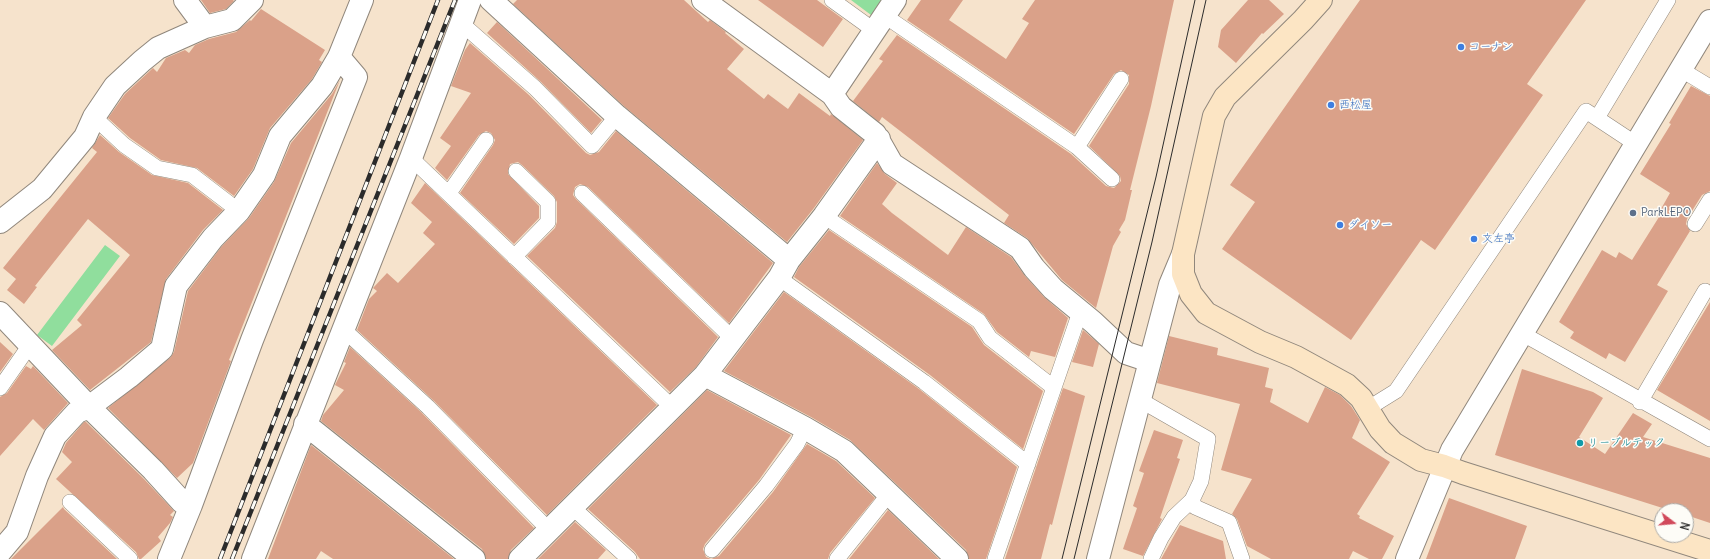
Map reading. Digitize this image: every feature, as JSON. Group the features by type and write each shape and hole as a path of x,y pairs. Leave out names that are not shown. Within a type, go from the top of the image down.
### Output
{"street":[{"path":"184,0 205,26"},
{"path":"5,214 42,189 85,137 94,117 115,86 158,48 205,26 232,20 252,0"},
{"path":"0,552 18,532 37,476 55,436 77,412 89,407 129,377 162,348 176,286 213,238 239,211 264,175 280,136 322,86 340,57 362,0"},
{"path":"253,559 410,158 470,0"},
{"path":"491,0 784,269"},
{"path":"703,0 832,94 841,107 875,134 892,164 1020,248 1034,268 1053,289 1126,353 1150,361"},
{"path":"1103,557 1140,400 1170,285 1183,254 1214,116 1225,97 1304,20 1321,0"},
{"path":"832,94 885,16"},
{"path":"1407,559 1444,466 1452,450 1710,21"},
{"path":"169,559 191,505 252,340 356,77 340,57"},
{"path":"520,559 571,506 673,408 705,375 824,216 879,139"},
{"path":"1183,254 1185,282 1191,294 1206,312 1260,342 1296,357 1348,384 1361,398 1380,429 1393,443 1421,460 1710,551"},
{"path":"2,319 30,345 89,407 153,470 182,502 191,505"},
{"path":"705,375 805,428 844,451 957,559"},
{"path":"305,424 474,559"}],"lane":[{"path":"832,0 885,16 1077,147 1112,179"},
{"path":"1597,118 1668,0"},
{"path":"461,23 535,88 592,146 617,116"},
{"path":"1680,69 1710,87"},
{"path":"1077,147 1121,79"},
{"path":"1367,410 1396,391 1586,111 1636,144"},
{"path":"94,117 124,145 158,168 192,176 239,211"},
{"path":"449,193 486,140"},
{"path":"410,158 449,193 673,408"},
{"path":"514,257 548,222 548,202 516,171"},
{"path":"582,194 732,338"},
{"path":"1695,224 1710,200"},
{"path":"824,216 979,320 990,338 1053,387"},
{"path":"784,269 1028,464"},
{"path":"1640,402 1705,291"},
{"path":"995,559 1080,312"},
{"path":"343,329 428,407 548,529"},
{"path":"1523,334 1640,402 1710,439"},
{"path":"0,388 30,345"},
{"path":"1140,400 1208,439 1201,481 1192,500 1174,517 1161,538 1151,559"},
{"path":"712,550 766,486 797,444 805,428"},
{"path":"837,559 889,494"},
{"path":"1192,500 1195,506 1229,522 1242,559"},
{"path":"70,502 130,559"},
{"path":"571,506 629,559"}],"green space":[{"path":"851,0 881,0 884,2 875,18"},
{"path":"105,245 120,256 52,346 37,335"}],"building":[{"path":"201,0 234,1 226,9 210,13"},
{"path":"517,0 684,0 708,22 710,20 726,32 725,33 744,49 727,69 764,99 768,94 788,109 799,93 830,116 831,114 863,140 814,208 787,242 625,107 513,4"},
{"path":"758,0 817,0 843,19 823,47"},
{"path":"921,0 963,0 949,20 1006,59 1029,23 1022,19 1035,0 1174,0 1151,106 1130,190 1132,190 1125,220 1119,230 1121,232 1113,246 1096,308 1062,280 1027,238 1004,223 1009,215 882,117 879,122 853,101 883,61 879,59 897,35 1071,154 1106,186 1114,188 1121,181 1120,176 1089,146 1129,84 1129,75 1121,70 1114,74 1074,134 907,20"},
{"path":"1248,0 1269,0 1284,14 1263,34 1262,33 1236,63 1218,47 1221,30"},
{"path":"1360,0 1586,0 1527,84 1543,95 1435,250 1421,240 1351,340 1222,249 1255,202 1230,185"},
{"path":"261,9 325,50 319,60 322,62 312,79 270,128 253,169 234,196 197,168 161,160 130,138 108,118 125,94 153,68 157,72 166,58 185,50 189,53 195,45 209,39 236,32 250,20 251,21"},
{"path":"497,22 602,120 591,133 541,82 487,33"},
{"path":"470,43 529,95 586,153 590,155 599,152 616,131 773,263 729,323 588,187 580,184 575,187 573,195 576,199 718,337 696,367 670,392 527,256 555,228 557,222 557,202 554,196 522,165 518,162 510,164 508,174 539,206 539,218 514,244 460,193 493,145 495,140 491,133 486,131 479,135 447,180 435,168 451,146 440,138 471,93 451,86 465,50"},
{"path":"340,80 229,360 231,361 193,463 177,478 108,408 170,358 174,352 188,291 222,246 249,218 274,182 291,143 332,94"},
{"path":"1691,86 1710,96 1710,191 1702,195 1687,219 1686,224 1690,231 1657,285 1668,291 1625,362 1609,353 1606,359 1570,338 1574,332 1559,322 1602,250 1616,258 1619,252 1632,260 1659,217 1657,216 1670,193 1640,174 1671,124 1669,123"},
{"path":"100,135 119,152 152,175 188,183 223,210 203,230 166,279 151,342 90,390 52,350 82,325 77,320 130,255 88,219 35,286 37,287 24,304 7,290 16,279 3,268 97,152 92,148"},
{"path":"877,163 885,174 897,183 882,204 892,213 948,255 966,227 1011,257 1025,276 1044,297 1068,318 1055,357 1031,351 1029,357 997,332 984,314 840,216"},
{"path":"425,183 657,405 547,515 434,401 357,330 369,299 377,291 373,288 387,273 398,283 435,244 423,233 432,222 411,203"},
{"path":"829,230 972,327 984,345 1043,391 1023,449 930,375 794,277 799,267"},
{"path":"784,292 919,389 1017,467 986,559 969,559 966,550 850,440 811,417 724,371"},
{"path":"1710,302 1710,421 1657,390"},
{"path":"1083,330 1099,344 1093,367 1072,362"},
{"path":"1169,336 1218,348 1217,355 1269,368 1265,387 1273,389 1270,402 1308,423 1325,387 1340,395 1351,406 1360,420 1352,438 1390,462 1357,514 1360,516 1359,518 1394,536 1382,559 1369,559 1353,551 1349,559 1271,559 1247,546 1237,519 1232,514 1252,479 1221,470 1240,404 1157,383"},
{"path":"0,342 13,354 0,372"},
{"path":"350,347 422,413 534,528 511,550 508,559 486,559 482,549 321,421 323,415 344,390 335,385 346,363 344,362"},
{"path":"26,366 31,369 33,366 68,403 44,430 33,419 0,456 0,397 7,393"},
{"name":"リーブルテック","path":"1522,369 1593,392 1603,398 1579,437 1605,454 1633,413 1652,424 1643,437 1710,458 1710,523 1694,518 1694,503 1654,503 1654,505 1495,455"},
{"path":"1063,388 1085,396 1052,525 1050,524 1041,559 1005,559"},
{"path":"707,390 791,435 759,480 705,544 703,549 706,557 711,559 640,559 635,552 588,509"},
{"path":"84,422 86,422 144,479 174,511 170,515 173,517 170,523 158,537 161,541 141,559 139,559 136,552 56,479 72,462 62,452 66,443"},
{"path":"1154,430 1183,440 1177,458 1180,459 1160,518 1162,519 1143,556 1123,549 1137,508 1133,506 1144,473 1139,471"},
{"path":"807,444 836,461 875,498 830,553 828,559 711,559 719,556 773,492"},
{"path":"311,445 454,559 333,559 321,551 316,559 268,559"},
{"path":"1449,498 1527,526 1515,559 1426,559"},
{"path":"63,507 64,509 117,559 11,559"},
{"path":"888,510 939,559 849,559"},
{"path":"575,522 606,550 598,559 538,559"},
{"path":"1180,525 1223,541 1226,559 1161,559"}],"tram line":[{"path":"1062,559 1156,177 1195,0"},
{"path":"1074,559 1152,242 1206,0"}],"railway":[{"path":"220,559 438,0"},
{"path":"232,559 455,0"}],"place":[{"name":"コーナン","path":"1461,47"},
{"name":"西松屋","path":"1331,105"},
{"name":"ParkLEPO","path":"1633,213"},
{"name":"ダイソー","path":"1340,225"},
{"name":"文左亭","path":"1474,239"},
{"name":"リーブルテック","path":"1580,443"}]}
